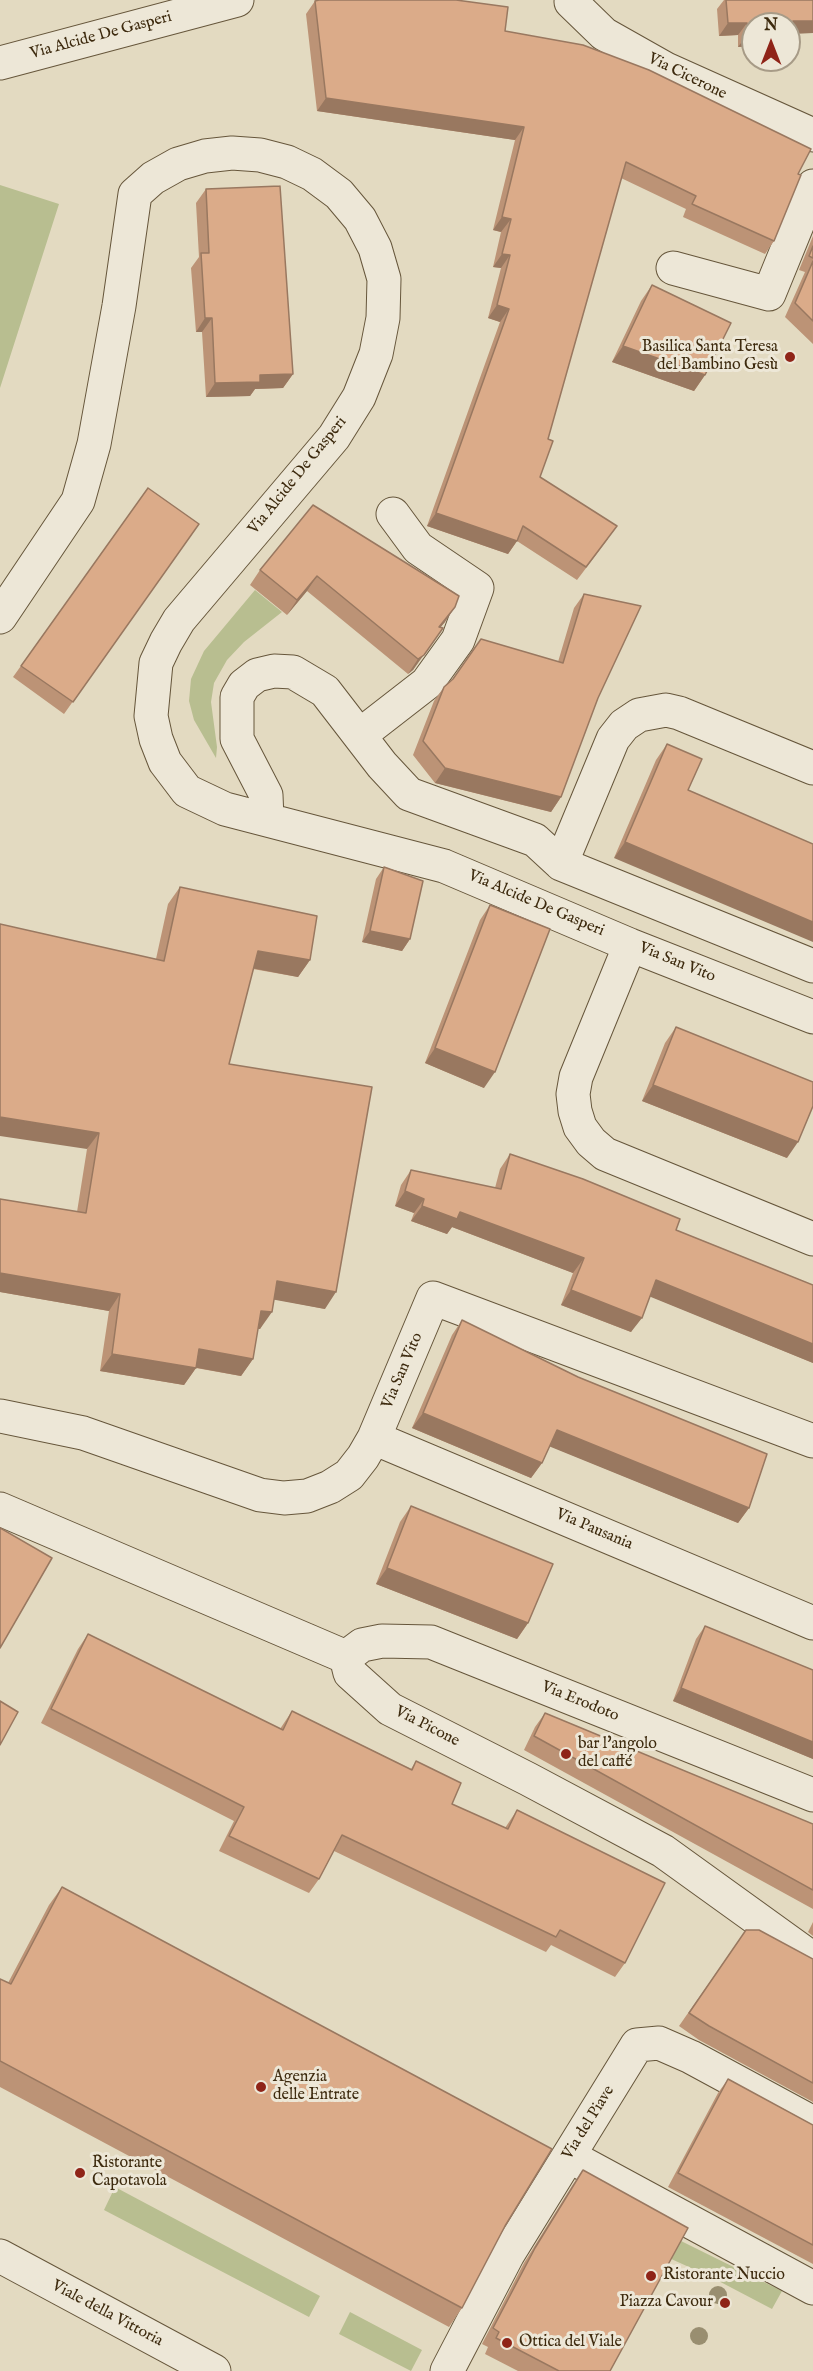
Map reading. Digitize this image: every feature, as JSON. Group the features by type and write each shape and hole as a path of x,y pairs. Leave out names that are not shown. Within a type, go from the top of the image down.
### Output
{"street":[{"name":"Via Alcide De Gasperi","path":"0,63 237,0"},
{"name":"Via Cicerone","path":"568,1 604,34 666,69 813,135"},
{"name":"Via Alcide De Gasperi","path":"0,617 78,501 94,444 119,306 135,194 153,178 178,164 205,156 232,153 269,157 287,162 312,174 339,194 360,219 375,248 384,279 383,318 376,354 359,397 333,437 179,620 156,663 151,716 156,739 165,762 187,790 225,808 444,866 630,945"},
{"path":"673,268 769,294 813,186"},
{"path":"360,735 427,683 458,640 477,588 418,548 393,514"},
{"path":"267,819 266,795 237,739 237,697 244,685 257,675 274,671 293,672 325,691 382,765 409,794 535,840 561,864 813,966"},
{"path":"561,864 613,739 624,725 639,715 666,710 679,713 813,768"},
{"name":"Via San Vito","path":"813,1017 630,945 576,1077 573,1094 574,1111 579,1127 605,1154 813,1239"},
{"name":"Via San Vito","path":"0,1416 83,1433 260,1495 284,1498 307,1496 330,1487 348,1474 363,1457 374,1438 433,1298 813,1441"},
{"name":"Via Pausania","path":"374,1438 813,1623"},
{"path":"0,1509 346,1658"},
{"name":"Via Erodoto","path":"346,1658 362,1645 382,1641 431,1642 813,1795"},
{"name":"Via Picone","path":"346,1658 350,1673 390,1709 663,1851 813,1959"},
{"name":"Via del Piave","path":"447,2371 508,2254 637,2045 659,2043 681,2052 813,2123"},
{"path":"569,2156 813,2288"},
{"name":"Viale della Vittoria","path":"0,2256 214,2371"}],"green space":[{"path":"0,185 59,204 0,388"},
{"path":"255,590 282,612 244,642 227,660 214,683 211,702 217,747 216,758 194,720 189,701 191,679 204,651"},
{"path":"115,2187 320,2296 309,2317 104,2210"},
{"path":"679,2240 782,2291 772,2309 669,2258"},
{"path":"350,2312 422,2350 411,2371 339,2334"}],"building":[{"path":"456,0 508,7 505,31 583,45 649,70 811,149 798,174 801,175 774,241 692,204 696,196 626,162 548,439 553,441 540,477 617,526 586,567 523,526 517,541 436,513 509,309 497,305 510,255 502,254 511,219 502,217 524,127 326,98 315,1"},
{"path":"726,0 813,0 813,21 801,21 801,12 741,12 741,23 728,23"},
{"path":"280,186 293,374 260,375 260,382 215,383 212,318 205,318 201,253 209,253 206,189"},
{"path":"813,246 813,258 809,256"},
{"path":"813,261 813,321 795,303"},
{"path":"652,285 731,323 705,375 623,346"},
{"path":"148,488 199,524 73,702 21,666"},
{"path":"313,505 459,596 455,607 439,627 443,628 424,655 418,659 317,576 297,600 260,570"},
{"path":"584,594 641,606 598,698 561,797 445,768 423,741 444,687 453,679 481,639 563,663"},
{"path":"667,744 702,759 688,790 813,844 813,922 625,842"},
{"path":"384,867 423,881 410,939 370,931"},
{"path":"180,887 317,916 310,960 258,951 229,1064 372,1087 336,1292 277,1281 272,1312 261,1311 253,1359 199,1349 196,1368 112,1354 120,1294 0,1273 0,1199 86,1213 99,1133 0,1117 0,924 164,961"},
{"path":"490,905 550,929 495,1072 435,1048"},
{"path":"676,1027 813,1082 813,1106 798,1142 653,1085"},
{"path":"510,1154 583,1179 680,1219 676,1230 813,1285 813,1344 656,1280 642,1318 571,1290 584,1258 460,1212 457,1219 422,1206 424,1199 405,1191 411,1170 501,1189"},
{"path":"462,1320 578,1377 767,1454 749,1508 557,1430 542,1463 423,1413"},
{"path":"411,1506 553,1564 528,1623 387,1568"},
{"path":"0,1528 52,1558 0,1648"},
{"path":"705,1626 813,1670 813,1742 681,1688"},
{"path":"88,1634 283,1730 292,1711 412,1770 416,1761 461,1783 452,1804 508,1829 517,1810 665,1883 625,1963 560,1930 556,1937 342,1835 319,1879 229,1836 244,1807 51,1709"},
{"path":"0,1701 18,1712 0,1745"},
{"path":"545,1713 813,1824 813,1890 534,1736"},
{"name":"Agenzia delle Entrate","path":"62,1887 552,2149 505,2226 462,2308 0,2061 0,1979 11,1984"},
{"path":"746,1930 759,1930 813,1959 813,2083 689,2013"},
{"path":"728,2079 813,2125 813,2245 678,2173"},
{"path":"583,2170 688,2228 610,2371 559,2371 496,2338 499,2332 493,2328 535,2248"}],"place":[{"name":"Basilica Santa Teresa del Bambino Gesù","path":"790,357"},
{"name":"bar l'angolo del caffé","path":"566,1754"},
{"name":"Agenzia delle Entrate","path":"261,2087"},
{"name":"Ristorante Capotavola","path":"80,2173"},
{"name":"Ristorante Nuccio","path":"651,2276"},
{"name":"Piazza Cavour","path":"725,2303"},
{"name":"Ottica del Viale","path":"507,2343"}]}
